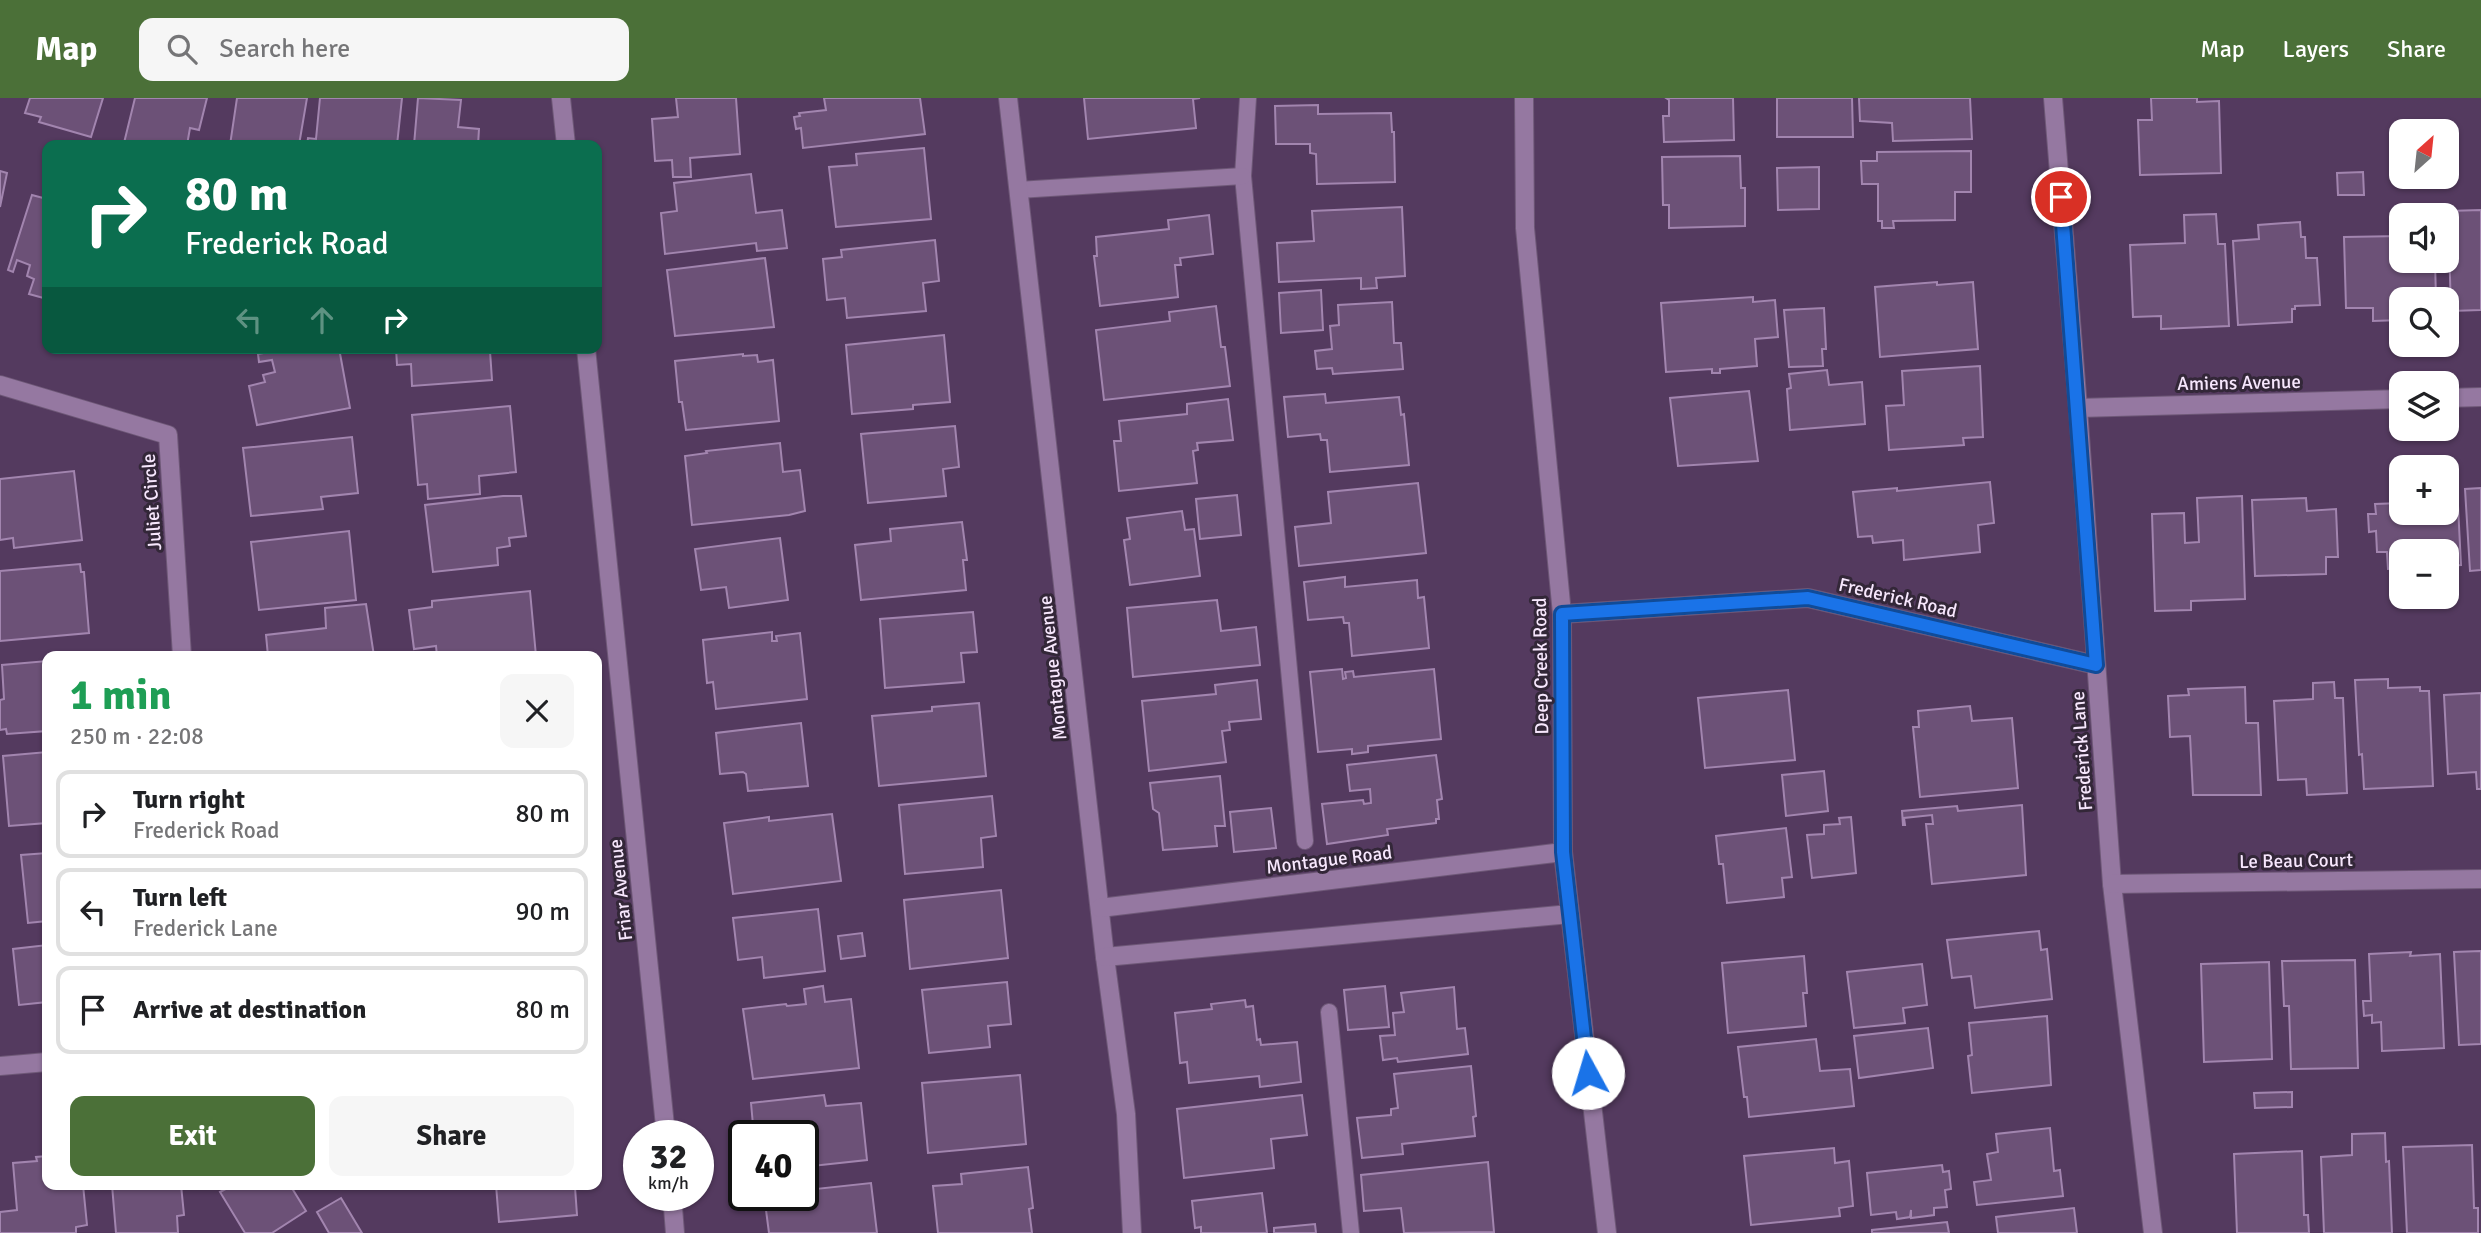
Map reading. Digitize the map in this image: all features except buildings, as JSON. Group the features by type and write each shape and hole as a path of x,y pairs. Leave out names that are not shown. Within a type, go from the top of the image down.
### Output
{"street":[{"path":"561,98 565,140"},
{"name":"Montague Avenue","path":"1008,98 1105,957 1126,1114 1132,1233"},
{"name":"Deep Creek Road","path":"1524,98 1525,228 1562,614 1563,852 1607,1233"},
{"name":"Frederick Lane","path":"2053,98 2112,884 2153,1233"},
{"name":"Friar Avenue","path":"587,354 664,1120"},
{"name":"Juliet Circle","path":"0,385 168,435 182,651"},
{"path":"2459,398 2481,397"},
{"name":"Amiens Avenue","path":"2078,408 2389,399"},
{"name":"Frederick Road","path":"1562,614 1808,598 2096,665"},
{"name":"Montague Road","path":"1100,908 1563,852"},
{"name":"Le Beau Court","path":"2112,884 2481,879"},
{"path":"1105,957 1570,914"},
{"path":"0,1066 42,1062"},
{"path":"674,1211 676,1233"}],"lane":[{"path":"1248,98 1243,176 1305,841"},
{"path":"1018,190 1243,176"},
{"path":"1329,1012 1351,1233"}],"route":[{"path":"1588,1073 1563,852 1562,614 1808,598 2096,665 2061,197"}]}
